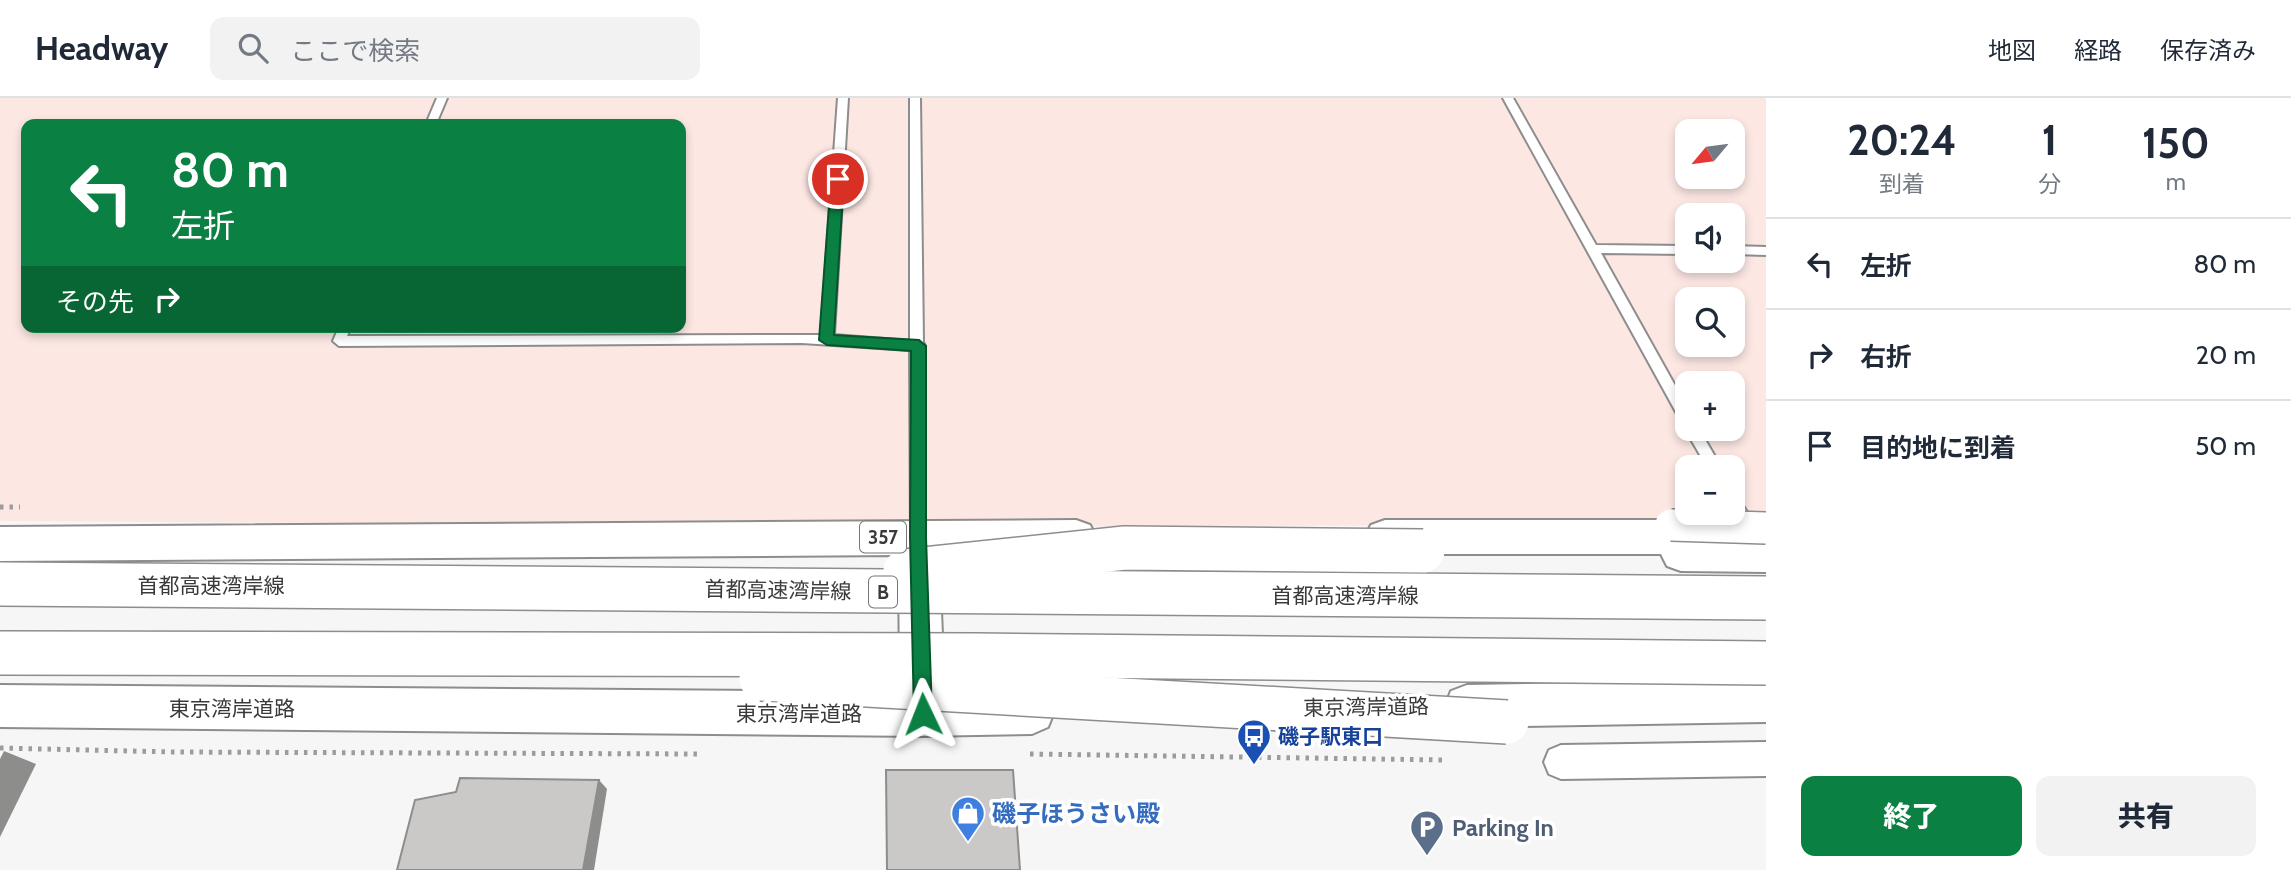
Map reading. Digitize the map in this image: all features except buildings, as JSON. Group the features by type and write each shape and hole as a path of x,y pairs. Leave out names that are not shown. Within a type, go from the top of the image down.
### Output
{"highway":[{"name":"357","path":"918,537 923,714"},
{"name":"357","path":"0,544 918,537 1763,539"},
{"path":"729,590 1125,548 1763,539"},
{"name":"首都高速湾岸線","path":"0,584 1766,598"},
{"path":"0,653 976,655 1766,663"},
{"path":"164,653 906,686 1507,722 1766,723"},
{"name":"東京湾岸道路","path":"0,706 923,714 1766,701"}],"street":[{"path":"1671,525 1763,539"},
{"path":"1561,762 1766,759"}],"lane":[{"path":"433,119 442,98"},
{"path":"827,340 843,98"},
{"path":"915,98 919,346 918,537"},
{"path":"1508,98 1675,398"},
{"path":"1591,249 1675,250"},
{"path":"1745,250 1766,251"},
{"path":"342,333 339,341 827,340 919,346"},
{"path":"1745,516 1763,539"}],"shaded area":[{"path":"0,98 1766,98 1766,524 1745,524 1745,455 1675,455 1675,524 968,527 0,521"}],"place":[{"name":"磯子駅東口","path":"1254,766"},
{"name":"磯子ほうさい殿","path":"968,843"},
{"name":"Parking In","path":"1427,857"}],"route":[{"path":"838,179 827,340 919,346 918,537 923,714"}]}
